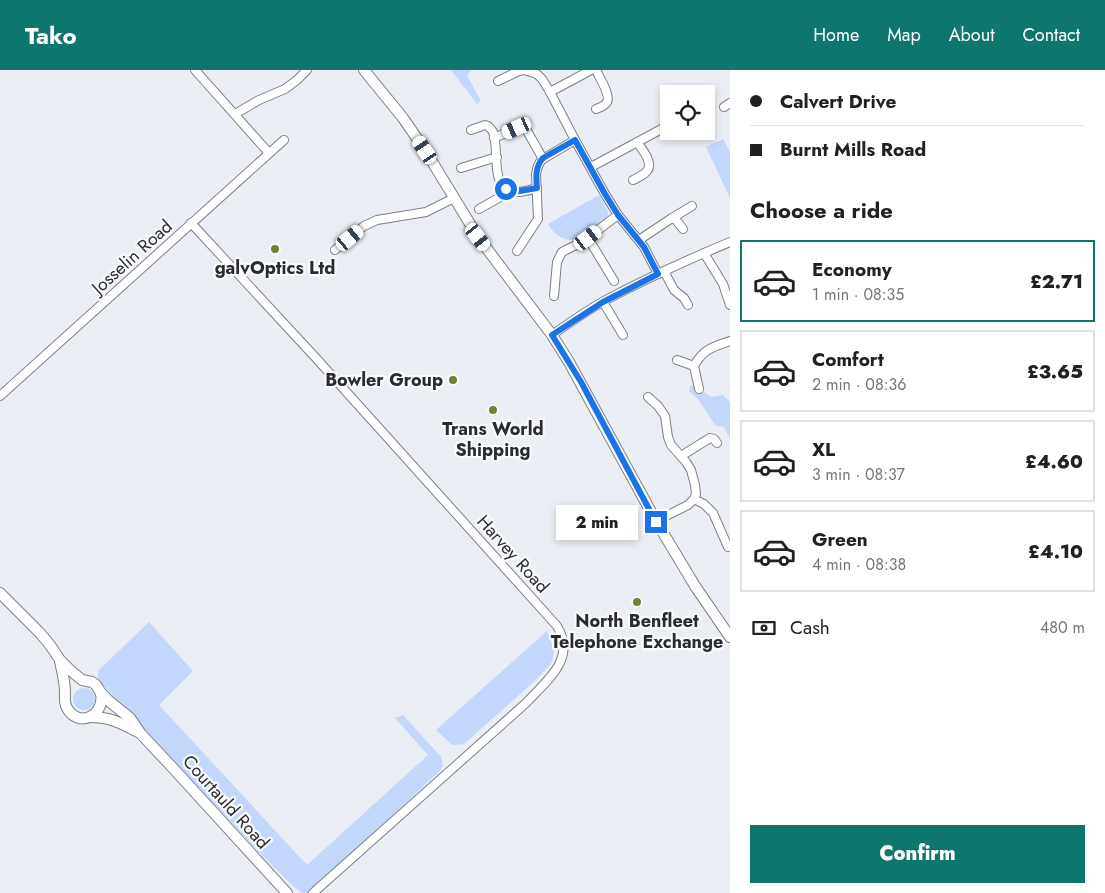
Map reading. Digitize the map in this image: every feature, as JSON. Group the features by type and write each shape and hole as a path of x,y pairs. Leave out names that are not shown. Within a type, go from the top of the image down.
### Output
{"street":[{"path":"195,70 269,153"},
{"path":"235,114 259,100 285,89 307,70"},
{"path":"364,70 404,118 478,237 552,335 581,382 656,522 695,586 729,635"},
{"path":"498,82 512,72 524,70 537,74 542,79 618,215 639,240 674,290 684,298 688,305"},
{"path":"550,92 591,70"},
{"path":"596,70 606,90 608,100 606,104 596,110"},
{"path":"471,130 485,125 493,132 499,180 502,186 517,192 537,188"},
{"path":"494,138 524,127 543,158"},
{"path":"590,167 660,130"},
{"name":"Josselin Road","path":"2,391 284,140"},
{"path":"517,251 538,219 537,167 543,158 575,140"},
{"path":"633,180 646,172 649,167 646,156 637,142"},
{"path":"461,168 496,156"},
{"path":"479,209 511,191"},
{"path":"335,250 364,226 378,220 426,212 454,198"},
{"path":"639,240 692,206"},
{"path":"554,296 559,255 585,240 618,215"},
{"path":"672,218 683,229"},
{"name":"Harvey Road","path":"191,223 315,357 551,619 562,634 564,643 564,654 557,668 526,703 313,893"},
{"path":"585,240 614,281"},
{"path":"552,335 630,287 730,242"},
{"path":"704,253 723,284 730,305"},
{"path":"603,302 623,335"},
{"path":"699,389 694,366 697,360 707,349 730,341"},
{"path":"677,360 694,366"},
{"path":"648,397 665,416 671,445 689,466 696,494 688,505 656,522"},
{"path":"658,406 668,404"},
{"path":"681,456 710,438 714,439 717,443"},
{"path":"694,499 704,504 713,513 728,547"},
{"name":"Courtauld Road","path":"0,593 40,633 60,660 76,676 96,685 110,702 130,718 141,734 287,893"},
{"name":"Courtauld Road","path":"60,660 65,704 70,712 84,718 104,717 114,720 141,734"},
{"path":"65,694 72,684 82,680"},
{"path":"90,717 95,714 102,704 102,693"}],"shaded area":[{"path":"451,70 471,70 467,75 481,101 477,104"},
{"path":"723,139 730,152 730,198 706,147"},
{"path":"599,195 608,212 608,216 579,237 571,240 563,238 557,235 548,224"},
{"path":"691,385 712,397 723,395 730,402 730,439 724,427 715,425 698,399 689,391"},
{"path":"149,622 193,671 159,705 307,865 428,755 395,718 403,715 441,757 443,765 440,771 309,893 302,893 252,845 98,679 98,671"},
{"path":"547,631 554,650 552,662 537,679 464,744 452,745 436,730"},
{"path":"84,688 92,691 95,699 92,707 84,710 76,707 73,699 76,691"}],"place":[{"name":"galvOptics Ltd","path":"275,249"},
{"name":"Bowler Group","path":"453,380"},
{"name":"Trans World Shipping","path":"493,410"},
{"name":"North Benfleet Telephone Exchange","path":"637,602"}],"route":[{"path":"506,189 514,192 537,188 537,167 543,158 575,140 618,215 644,247 658,274 603,302 552,335 581,382 656,522"}]}
